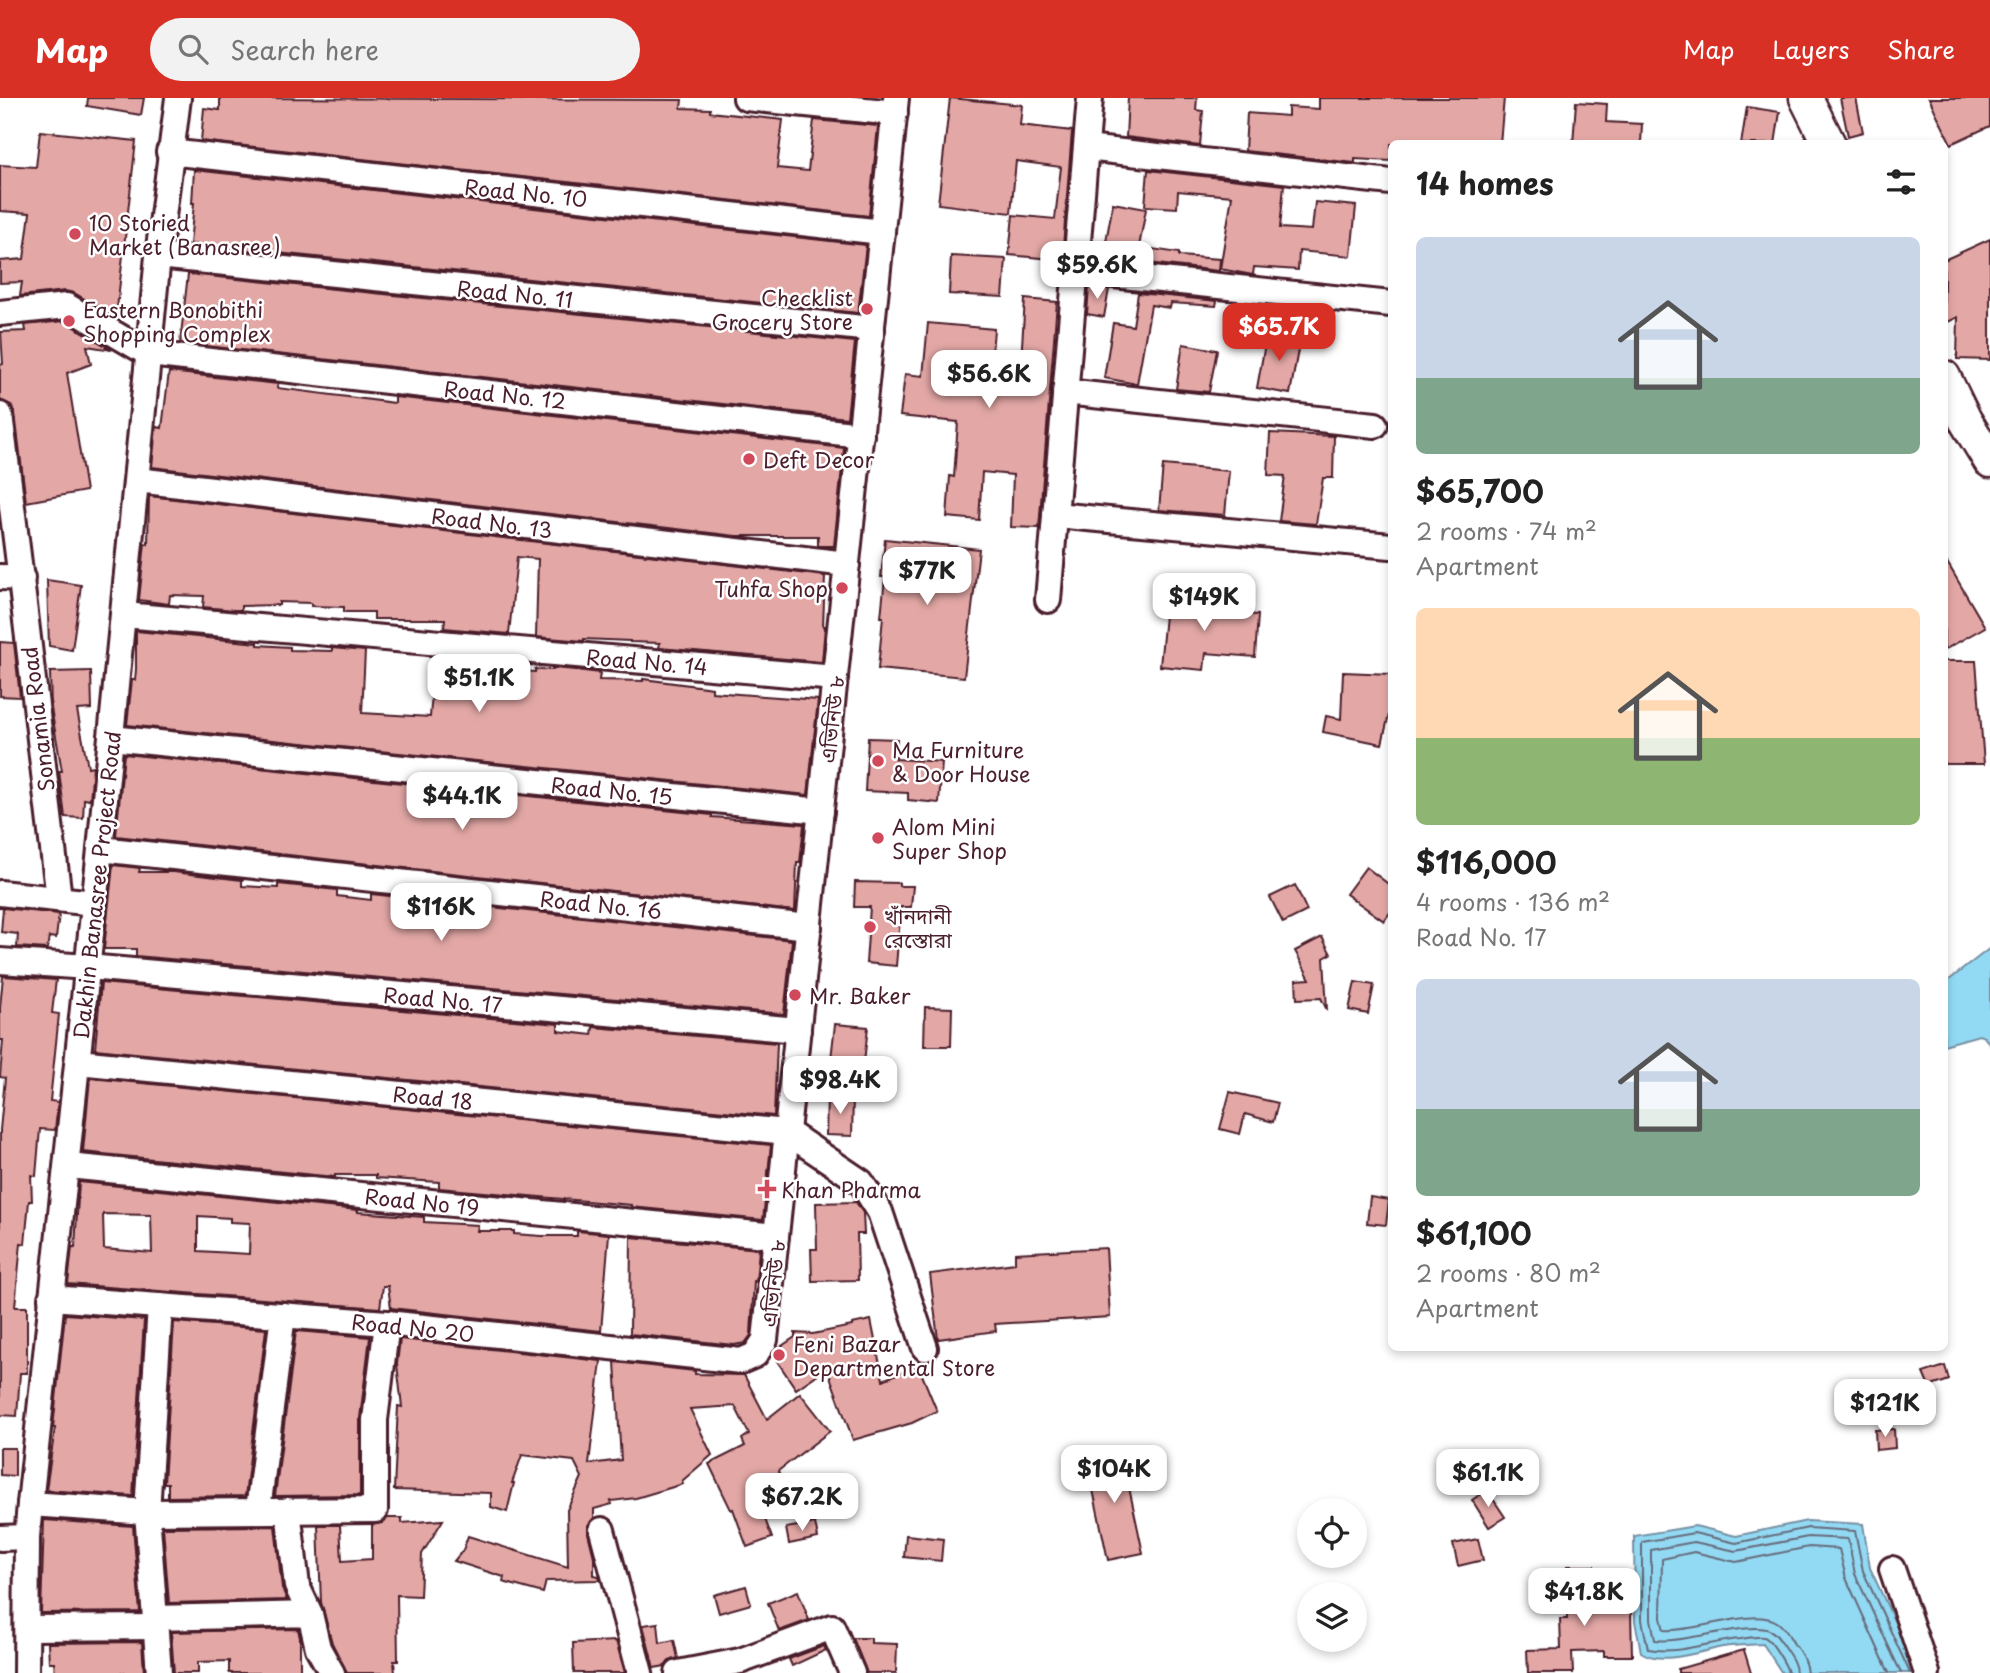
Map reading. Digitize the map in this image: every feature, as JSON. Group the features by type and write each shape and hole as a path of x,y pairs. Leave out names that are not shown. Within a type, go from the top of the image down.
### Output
{"main road":[{"path":"1806,98 1827,140"},
{"path":"1948,385 1990,461"}],"street":[{"name":"Dakhin Banasree Project Road","path":"26,1673 27,1537 30,1504 51,1298 68,1166 158,256 169,152 178,98"},
{"path":"746,98 895,106"},
{"path":"1048,600 1090,98"},
{"path":"1798,98 1806,98"},
{"name":"এভিনিউ ৮","path":"765,1340 895,106"},
{"path":"1086,148 1388,182"},
{"name":"Road No. 10","path":"169,152 882,232"},
{"name":"Road No. 11","path":"158,256 872,329"},
{"path":"1075,271 1388,304"},
{"path":"0,313 67,306 149,354"},
{"name":"Road No. 12","path":"149,354 861,435"},
{"path":"1065,392 1376,425"},
{"name":"Sonamia Road","path":"0,415 11,577 32,681 59,898"},
{"name":"Road No. 13","path":"137,481 847,564"},
{"path":"1055,515 1388,547"},
{"name":"Road No. 14","path":"124,615 835,678"},
{"name":"Road No. 15","path":"111,738 821,811"},
{"name":"Road No. 16","path":"100,849 809,928"},
{"path":"0,893 94,903"},
{"name":"Road No. 17","path":"0,961 798,1030"},
{"name":"Road 18","path":"78,1062 787,1132"},
{"path":"787,1132 861,1182 871,1195 880,1212 925,1348"},
{"name":"Road No 19","path":"68,1166 776,1236"},
{"name":"Road No 20","path":"51,1298 387,1323 741,1361 755,1355 765,1340"},
{"path":"159,1673 147,1512 160,1306"},
{"path":"258,1510 283,1315"},
{"path":"30,1504 147,1512 375,1510 375,1420 387,1323"},
{"path":"288,1510 297,1586 310,1614 317,1648 332,1673"},
{"path":"602,1530 640,1673"},
{"path":"0,1538 27,1537"},
{"path":"1892,1569 1927,1673"},
{"path":"28,1628 310,1614"},
{"path":"678,1673 740,1661 832,1627 852,1673"}],"water":[{"path":"1990,948 1990,1044 1979,1035 1948,1044 1948,981"},
{"path":"1807,1521 1863,1524 1870,1568 1918,1673 1782,1673 1763,1644 1723,1647 1670,1658 1649,1656 1641,1652 1635,1621 1634,1536 1695,1526 1736,1536"}],"building":[{"path":"88,98 144,98 141,115 87,106"},
{"path":"220,98 682,100 681,108 710,109 710,112 783,120 777,168 808,171 814,120 878,126 869,216 201,141 204,108 220,110"},
{"path":"950,98 1022,105 1020,125 1072,131 1062,260 1009,255 1013,215 1055,219 1061,167 1016,161 1011,213 938,204"},
{"path":"1128,98 1197,98 1196,110 1203,111 1200,146 1126,137"},
{"path":"1319,98 1504,98 1500,140 1388,140 1388,161 1355,159 1355,163 1245,151 1247,113 1288,116 1288,107 1319,109"},
{"path":"1840,98 1856,98 1863,132 1848,136"},
{"path":"1929,98 1990,98 1990,126 1951,144"},
{"path":"1576,102 1607,104 1606,122 1642,124 1641,140 1573,140"},
{"path":"1747,107 1780,112 1776,140 1742,140"},
{"path":"40,131 136,141 116,317 74,293 65,291 20,296 22,282 0,283 0,261 24,259 30,213 0,211 0,165 36,167"},
{"path":"194,170 866,245 858,313 190,244"},
{"path":"1148,170 1284,185 1280,228 1312,230 1315,202 1356,206 1351,256 1299,251 1298,270 1254,267 1253,275 1220,269 1232,196 1178,191 1177,208 1145,206"},
{"path":"1113,203 1146,209 1139,247 1179,253 1179,256 1220,259 1219,271 1103,258"},
{"path":"1990,239 1990,360 1957,359 1958,317 1948,322 1948,258"},
{"path":"951,256 1006,259 1003,297 949,294"},
{"path":"188,274 855,342 847,418 180,343"},
{"path":"1089,287 1109,289 1104,317 1087,314"},
{"path":"1138,293 1217,301 1216,306 1171,303 1170,308 1151,305 1137,384 1104,378 1113,323 1133,326"},
{"path":"1025,299 1057,302 1039,528 1011,527 1013,475 982,472 979,520 947,517 950,476 954,477 958,422 900,416 905,374 923,376 928,323 994,329 989,390 1019,392"},
{"path":"64,321 112,350 87,346 91,364 67,373 86,491 26,502 15,413 11,405 0,400 0,365 3,364 1,332 26,331 25,325"},
{"path":"1267,333 1300,339 1290,394 1257,388"},
{"path":"1183,344 1217,350 1209,392 1176,389"},
{"path":"169,372 278,384 277,388 395,403 395,397 844,448 834,546 818,546 818,536 736,536 152,467 156,427 162,428"},
{"path":"1270,433 1334,436 1333,478 1323,478 1316,524 1279,521 1285,476 1268,475"},
{"path":"1163,465 1229,471 1225,515 1159,510"},
{"path":"149,496 825,576 822,662 659,648 660,643 536,637 538,559 517,557 509,634 444,628 445,619 374,619 374,612 344,612 344,607 311,606 311,603 279,602 279,605 241,606 241,610 234,610 203,607 204,596 170,595 169,604 139,600 145,543 148,544"},
{"path":"885,539 979,549 964,677 878,669 883,617 885,577 881,577"},
{"path":"1948,564 1985,627 1948,648"},
{"path":"47,580 81,585 72,650 49,646"},
{"path":"1167,595 1211,599 1210,612 1258,615 1255,657 1206,653 1204,670 1160,666"},
{"path":"136,631 258,643 290,647 290,650 332,651 332,648 365,651 362,713 430,717 435,658 506,664 505,670 576,670 600,673 599,680 643,679 712,688 712,692 818,700 808,795 127,725 132,680 135,680"},
{"path":"0,642 14,643 20,697 0,696"},
{"path":"1948,661 1976,661 1984,764 1948,764"},
{"path":"91,671 92,709 77,710 88,767 93,766 90,800 84,799 83,818 65,817 59,771 62,771 51,708 50,672"},
{"path":"1343,672 1388,674 1388,719 1382,744 1323,732 1326,716 1341,719"},
{"path":"868,738 897,739 896,759 942,762 939,803 908,800 908,793 865,791"},
{"path":"124,754 712,817 804,824 800,863 797,863 795,911 116,836"},
{"path":"113,865 140,868 139,872 173,872 242,880 242,886 278,888 278,884 337,890 337,896 371,900 371,894 792,940 784,1014 136,956 136,949 104,949"},
{"path":"1366,867 1388,884 1388,915 1384,921 1346,894"},
{"path":"855,882 913,886 911,907 901,907 896,966 866,963 870,907 854,907"},
{"path":"1295,885 1307,911 1283,923 1270,897"},
{"path":"3,908 59,914 56,938 49,937 47,949 17,947 18,934 1,932"},
{"path":"1322,937 1331,954 1324,958 1327,1010 1321,998 1297,999 1296,980 1310,979 1295,951"},
{"path":"3,976 56,980 52,1013 59,1014 50,1101 58,1102 55,1130 40,1129 36,1176 31,1175 32,1201 29,1201 25,1244 21,1243 15,1307 27,1307 27,1373 20,1373 17,1416 0,1415 0,1130 5,1078 0,1077 3,1040 0,1040 0,1008"},
{"path":"1355,982 1374,985 1368,1014 1349,1010"},
{"path":"101,983 558,1024 558,1031 592,1035 593,1027 777,1043 774,1116 95,1049"},
{"path":"925,1007 952,1008 951,1046 924,1046"},
{"path":"835,1024 868,1027 863,1071 830,1068"},
{"path":"90,1078 771,1145 763,1220 439,1188 439,1182 376,1178 376,1175 335,1177 83,1152"},
{"path":"1230,1092 1278,1103 1273,1122 1245,1114 1240,1134 1220,1129"},
{"path":"827,1097 853,1097 852,1136 826,1135"},
{"path":"79,1182 424,1217 424,1222 478,1225 477,1231 514,1231 514,1234 542,1236 577,1236 577,1231 609,1234 601,1331 391,1308 388,1286 383,1286 380,1308 68,1284 72,1247 75,1247","holes":["103,1214 151,1215 152,1253 104,1249","198,1216 230,1218 230,1222 250,1223 249,1254 198,1251"]},
{"path":"1370,1197 1388,1200 1386,1225 1367,1223"},
{"path":"856,1202 863,1213 864,1234 857,1234 858,1280 812,1281 811,1249 817,1249 816,1203"},
{"path":"631,1237 759,1249 751,1335 745,1343 734,1345 630,1334"},
{"path":"1106,1248 1110,1317 995,1324 996,1331 938,1339 930,1274 1015,1263 1015,1253"},
{"path":"65,1314 144,1320 133,1496 46,1490 55,1428"},
{"path":"871,1320 883,1380 918,1365 937,1411 912,1423 853,1440 827,1368 796,1389 773,1355 795,1337 795,1333 813,1334"},
{"path":"174,1322 266,1329 245,1496 168,1497 168,1483 164,1483"},
{"path":"296,1331 370,1337 360,1418 360,1495 275,1496"},
{"path":"400,1339 601,1361 589,1464 621,1460 615,1362 695,1371 695,1374 744,1375 767,1419 800,1393 830,1431 778,1471 783,1483 755,1492 772,1538 747,1547 733,1509 731,1510 709,1464 745,1446 742,1439 749,1434 735,1406 690,1409 712,1455 682,1481 683,1484 636,1498 611,1501 612,1504 594,1509 594,1518 588,1525 588,1533 594,1557 594,1575 599,1576 600,1580 546,1581 543,1593 503,1582 504,1577 454,1561 463,1550 468,1536 568,1567 567,1510 582,1477 574,1461 522,1455 512,1483 507,1512 491,1507 491,1493 394,1490 398,1406 402,1407 397,1364"},
{"path":"1945,1366 1949,1380 1929,1387 1923,1373"},
{"path":"1894,1429 1895,1448 1876,1450 1875,1430"},
{"path":"0,1448 15,1448 15,1476 0,1475"},
{"path":"1121,1450 1143,1553 1108,1560 1086,1457"},
{"path":"1487,1490 1505,1517 1489,1527 1472,1500"},
{"path":"388,1518 402,1518 402,1523 443,1520 422,1554 420,1596 397,1595 398,1661 394,1661 395,1673 347,1673 332,1643 321,1602 318,1525 340,1525 342,1561 372,1559 372,1525 382,1523"},
{"path":"44,1520 133,1526 140,1612 41,1613"},
{"path":"815,1523 818,1538 789,1544 786,1528"},
{"path":"275,1526 282,1588 287,1600 169,1603 163,1527"},
{"path":"906,1535 943,1539 941,1561 904,1557"},
{"path":"1478,1539 1483,1560 1458,1566 1453,1544"},
{"path":"1567,1566 1594,1566 1594,1613 1631,1612 1632,1656 1604,1656 1604,1651 1572,1652 1573,1673 1528,1673 1527,1650 1561,1649 1560,1619 1567,1619"},
{"path":"746,1586 751,1604 719,1613 714,1595"},
{"path":"798,1591 809,1620 779,1631 768,1603"},
{"path":"658,1623 660,1643 674,1640 678,1658 669,1661 665,1666 654,1668 643,1625"},
{"path":"298,1629 300,1673 229,1673 229,1661 198,1662 198,1673 174,1673 171,1632"},
{"path":"853,1638 871,1638 871,1643 897,1644 896,1673 867,1673"},
{"path":"616,1641 625,1673 574,1673 573,1643"},
{"path":"142,1642 144,1673 55,1673 54,1662 49,1662 48,1643"},
{"path":"824,1646 826,1650 792,1666 789,1659"},
{"path":"1744,1650 1751,1673 1678,1673 1678,1669"}],"place":[{"name":"10 Storied Market (Banasree)","path":"75,234"},
{"name":"Checklist Grocery Store","path":"867,309"},
{"name":"Eastern Bonobithi Shopping Complex","path":"69,321"},
{"name":"Deft Decor","path":"749,459"},
{"name":"Tuhfa Shop","path":"842,588"},
{"name":"Ma Furniture & Door House","path":"878,761"},
{"name":"Alom Mini Super Shop","path":"878,838"},
{"name":"খাঁনদানী রেস্তোরা","path":"870,927"},
{"name":"Mr. Baker","path":"795,995"},
{"name":"Khan Pharma","path":"767,1189"},
{"name":"Feni Bazar Departmental Store","path":"779,1355"}]}
